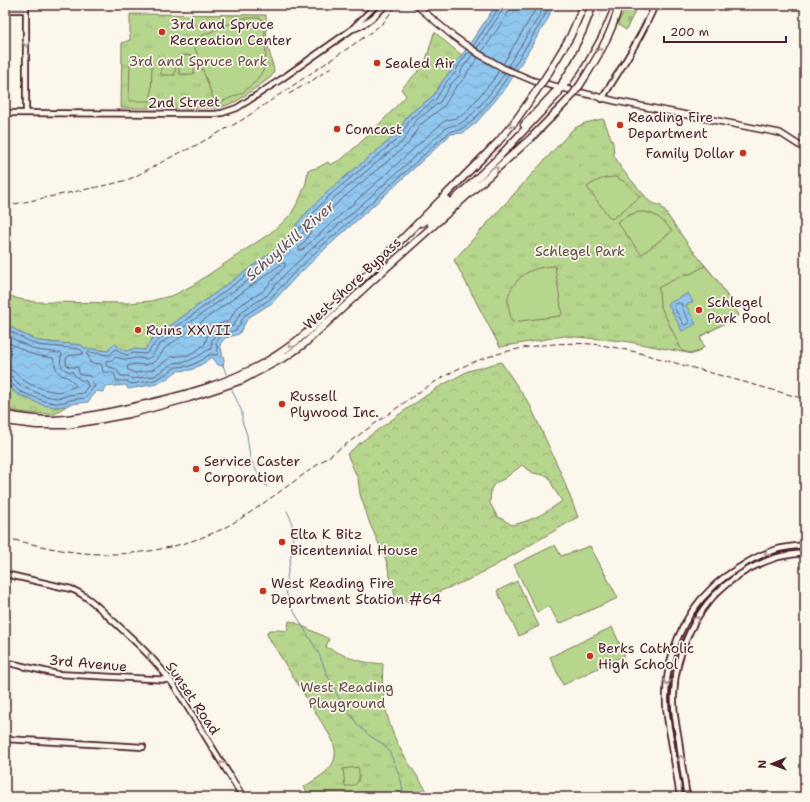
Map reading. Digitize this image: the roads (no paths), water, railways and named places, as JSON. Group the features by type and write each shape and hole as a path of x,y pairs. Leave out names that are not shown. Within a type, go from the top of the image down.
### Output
{"highway":[{"name":"West Shore Bypass","path":"188,396 235,377 278,355 300,338 378,264 498,142 516,120 549,72 570,37 584,5"},
{"path":"374,279 498,158 558,94 594,24 601,5"},
{"path":"378,264 496,156 554,93 567,82 598,28 608,5"},
{"name":"West Shore Bypass","path":"5,422 52,422 96,415 188,396 242,380 287,356 304,344 531,138 571,97 580,85 605,43 613,25 619,5"},
{"name":"West Shore Bypass","path":"5,415 52,422"}],"main road":[{"path":"416,5 453,36 479,54 503,68 538,82 602,98 780,133 805,150"}],"street":[{"path":"351,30 376,5"},
{"path":"351,30 358,28 374,17 386,5"},
{"path":"602,98 635,47 655,5"},
{"path":"5,10 26,8 26,112"},
{"name":"2nd Street","path":"5,112 127,114 222,113 237,108 351,30"},
{"path":"805,545 780,548 763,554 728,574 704,596 690,614 680,633 674,647 669,667 666,697 679,797 687,796 675,718 674,699 678,662 687,637 703,609 731,580 749,569 776,557 805,552"},
{"name":"Sunset Road","path":"5,574 71,589 80,593 102,610 140,646 170,680 243,797"},
{"name":"3rd Avenue","path":"5,662 57,674 170,680"},
{"path":"5,739 143,747"}],"water":[{"name":"Schuylkill River","path":"496,5 553,5 548,19 506,88 476,123 463,133 451,134 326,248 272,303 248,318 239,334 225,338 220,344 224,360 223,366 218,365 213,358 210,358 191,370 177,371 157,384 128,389 126,385 105,387 103,392 96,391 88,402 56,407 43,405 17,394 5,383 5,323 38,341 82,345 84,348 109,351 110,347 115,344 127,351 133,349 145,350 152,339 280,246 294,230 298,222 327,192 397,134 408,115 433,96"},
{"path":"688,293 693,302 686,305 696,324 682,331 668,304"}],"waterway":[{"path":"223,365 226,374"},
{"path":"232,390 242,412 242,421 247,435 250,458 267,487"},
{"path":"287,511 291,519 293,538 286,592 292,608 319,654 336,693 358,725 370,736 382,743 389,751 401,780 404,797"}],"railway":[{"path":"5,206 127,180 191,148 242,120 369,34 384,22 396,5"},
{"path":"289,94 332,67"},
{"path":"5,538 65,551 92,554 111,554 167,548 203,537 224,528 254,510 422,390 442,378 462,367 493,355 541,345 574,343 608,346 636,352 805,399"}],"place":[{"name":"3rd and Spruce Recreation Center","path":"162,32"},
{"name":"Sealed Air","path":"377,63"},
{"name":"Reading Fire Department","path":"620,125"},
{"name":"Comcast","path":"337,129"},
{"name":"Family Dollar","path":"743,153"},
{"name":"Schlegel Park Pool","path":"699,310"},
{"name":"Ruins XXVII","path":"138,330"},
{"name":"Russell Plywood Inc.","path":"282,404"},
{"name":"Service Caster Corporation","path":"196,469"},
{"name":"Elta K Bitz Bicentennial House","path":"282,542"},
{"name":"West Reading Fire Department Station #64","path":"263,591"},
{"name":"Berks Catholic High School","path":"590,656"}],"park label":[{"name":"3rd and Spruce Park","path":"198,61"},
{"name":"Schlegel Park","path":"580,251"},
{"name":"West Reading Playground","path":"347,696"}]}
